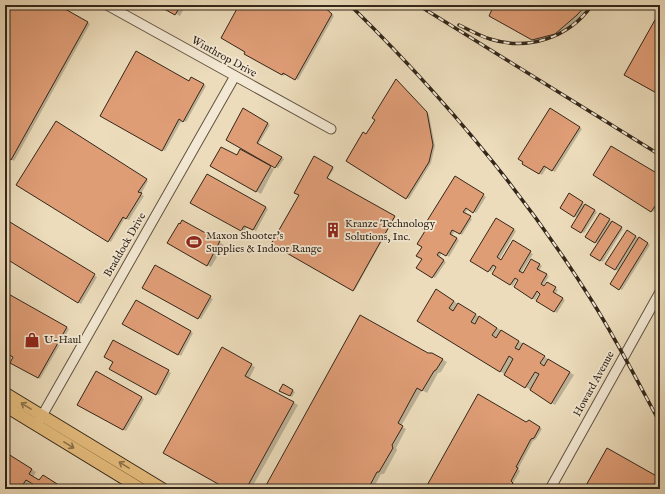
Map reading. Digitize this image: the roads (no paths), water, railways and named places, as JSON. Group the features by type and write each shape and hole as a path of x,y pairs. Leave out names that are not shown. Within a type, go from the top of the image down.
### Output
{"main road":[{"path":"5,393 39,420 136,488"},
{"path":"5,406 39,420 141,475 163,489"}],"street":[{"name":"Winthrop Drive","path":"107,5 330,129"},
{"name":"Braddock Drive","path":"39,420 235,76"},
{"name":"Howard Avenue","path":"550,489 660,292"},
{"path":"136,488 141,475"}],"railway":[{"path":"350,5 416,73 448,109 480,146 539,222 592,301 660,423"},
{"path":"418,5 660,155"},
{"path":"459,25 478,35 490,39 504,42 533,42 547,39 572,26 592,5"}],"place":[{"name":"Kranze Technology Solutions, Inc.","path":"333,230"},
{"name":"Maxon Shooter's Supplies & Indoor Range","path":"194,242"},
{"name":"U-Haul","path":"32,340"}]}
